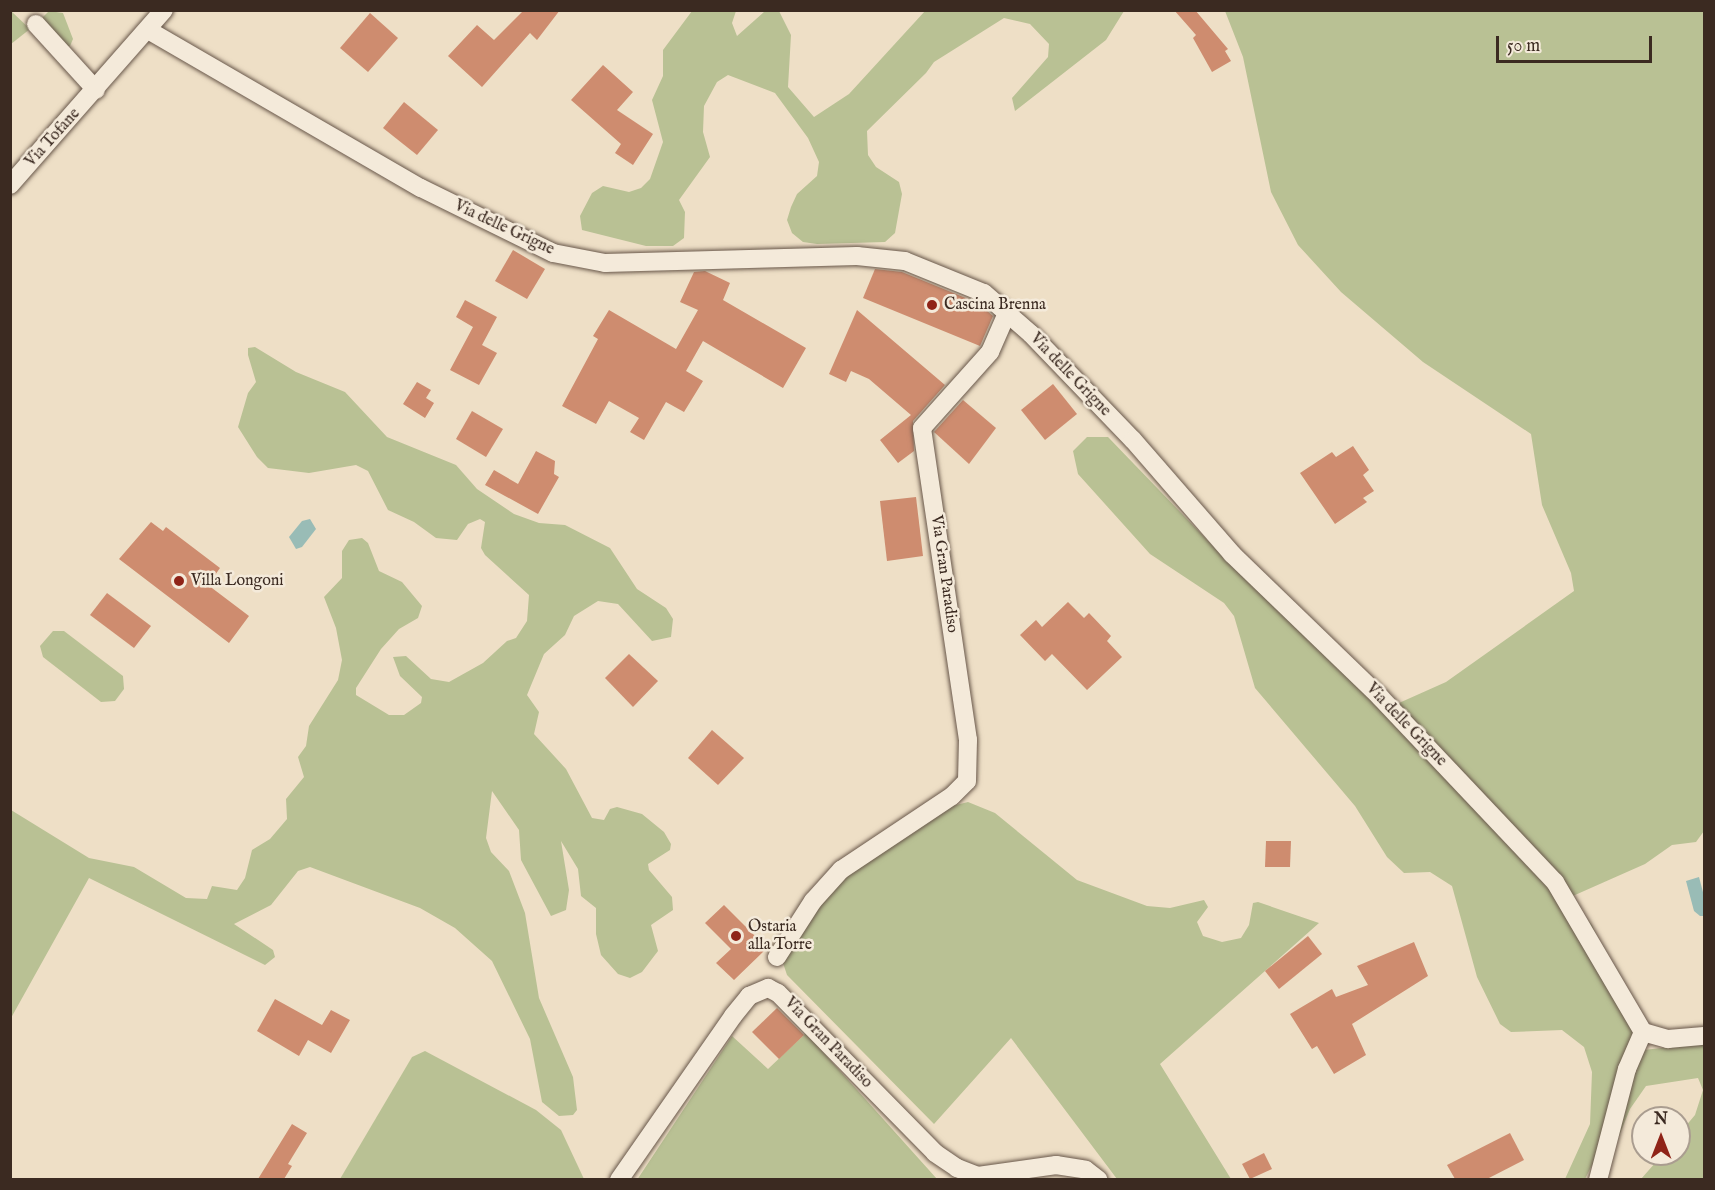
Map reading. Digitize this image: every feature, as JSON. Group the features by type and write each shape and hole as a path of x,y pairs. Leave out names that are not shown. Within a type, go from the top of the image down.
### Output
{"street":[{"name":"Via Tofane","path":"10,185 96,90 164,10"},
{"path":"36,24 96,90"},
{"name":"Via delle Grigne","path":"148,30 421,188 553,253 605,263 858,256 905,261 984,293 1007,313 1133,440 1232,554 1380,697 1555,882 1643,1032"},
{"name":"Via Gran Paradiso","path":"777,957 813,902 841,870 952,796 967,781 968,740 922,428 990,352 1007,313"},
{"name":"Via Gran Paradiso","path":"619,1179 733,1016 749,996 768,988 778,993 935,1153 957,1168 978,1176 1056,1165 1086,1170 1100,1179"},
{"path":"1599,1179 1627,1069 1643,1032 1668,1039 1704,1036"}],"green space":[{"path":"11,11 30,29 11,44"},
{"path":"49,11 63,13 73,39 70,46 66,46 40,20"},
{"path":"692,11 736,11 732,23 737,36 765,11 779,11 791,35 788,87 814,117 849,94 925,11 1124,11 1106,40 1015,111 1012,98 1048,57 1049,44 1030,24 1004,18 934,62 926,73 867,131 868,155 876,167 899,182 902,194 895,233 885,242 817,244 803,242 792,233 787,220 791,207 797,194 817,176 819,162 808,138 775,93 728,75 717,82 704,106 703,132 710,157 679,200 685,212 684,238 673,246 646,246 582,230 580,216 592,193 603,186 629,192 641,188 650,179 663,142 652,100 663,76 663,50"},
{"path":"1225,11 1704,11 1704,831 1696,842 1672,845 1645,864 1566,899 1592,925 1644,1050 1704,1043 1704,1179 1641,1179 1652,1166 1691,1166 1691,1120 1695,1115 1703,1090 1698,1078 1646,1086 1631,1106 1619,1136 1591,1167 1585,1179 1565,1179 1590,1124 1592,1072 1584,1047 1562,1030 1511,1032 1500,1024 1477,977 1452,886 1430,872 1404,873 1387,857 1355,806 1255,688 1234,616 1224,603 1150,554 1078,474 1073,451 1087,437 1108,437 1238,572 1390,707 1446,682 1574,591 1571,573 1542,505 1531,434 1423,362 1341,292 1298,245 1271,192 1243,57"},
{"path":"255,347 296,372 345,392 387,437 456,465 477,489 514,514 539,523 565,525 610,548 637,589 666,608 673,619 671,637 652,641 618,604 598,601 574,616 565,635 544,654 527,695 539,712 534,734 566,769 592,818 604,820 610,809 617,807 642,814 664,832 671,844 670,850 648,864 649,870 672,897 673,910 651,925 658,951 642,972 630,978 618,974 601,955 596,934 596,908 581,896 578,869 561,841 569,890 566,910 551,916 521,860 519,830 492,791 486,838 491,852 509,871 525,913 539,998 573,1077 577,1110 573,1115 559,1116 542,1102 530,1039 492,961 455,928 420,908 310,867 298,871 271,905 234,924 273,950 275,957 265,965 89,878 11,1018 11,810 89,858 134,867 186,898 207,899 212,886 237,890 245,878 252,850 270,839 287,819 286,799 304,777 298,757 306,746 309,726 338,680 342,660 336,628 324,597 342,578 342,551 349,540 362,538 368,543 379,571 402,582 422,606 418,618 399,629 381,649 356,688 356,695 389,715 404,715 421,703 422,697 400,676 393,657 406,656 431,679 449,682 483,663 507,641 516,638 527,621 529,595 485,555 481,548 485,522 480,519 468,524 457,540 436,538 414,522 388,510 368,471 356,465 309,473 268,468 257,457 238,427 248,393 256,382 248,355 248,348"},
{"path":"53,631 64,631 123,676 124,689 115,701 101,702 43,657 40,646"},
{"path":"968,802 995,813 1077,880 1147,906 1170,908 1204,900 1208,907 1197,922 1203,936 1222,942 1241,938 1249,925 1253,903 1258,902 1319,923 1160,1064 1231,1179 1117,1179 1011,1038 934,1124 787,975 782,960 844,872 948,807"},
{"path":"806,1033 937,1179 637,1180 732,1036 768,1069"},
{"path":"425,1051 536,1110 561,1130 584,1179 340,1179 412,1057"}],"water":[{"path":"310,519 316,529 302,547 296,549 289,537 302,521"},
{"path":"1699,877 1704,896 1704,916 1694,911 1686,881"}],"building":[{"path":"524,10 560,10 537,40 530,33 482,87 448,56 477,25 494,40"},
{"path":"1174,10 1195,10 1228,49 1225,51 1231,61 1212,72 1193,38 1196,35"},
{"path":"370,13 398,38 368,72 340,48"},
{"path":"603,65 633,92 617,110 653,134 633,165 615,153 621,144 571,100"},
{"path":"404,102 438,130 417,155 383,128"},
{"path":"513,250 545,269 527,299 495,281"},
{"name":"Cascina Brenna","path":"875,269 902,272 978,303 993,316 980,346 863,298"},
{"path":"705,271 730,283 723,300 806,348 783,388 703,341 686,371 703,381 684,412 666,402 644,440 630,432 639,418 609,401 596,424 562,406 598,339 593,336 609,310 676,349 698,310 680,302 694,272"},
{"path":"465,300 497,317 482,345 497,353 479,385 450,370 473,327 456,317"},
{"path":"857,310 945,385 913,421 914,451 898,463 880,440 911,415 869,379 851,371 846,382 829,374"},
{"path":"417,382 431,390 426,398 434,403 425,418 403,404"},
{"path":"1053,384 1077,414 1045,440 1021,410"},
{"path":"963,400 996,428 969,464 934,432"},
{"path":"472,411 503,429 486,457 456,439"},
{"path":"1353,446 1369,470 1363,475 1374,491 1363,498 1367,502 1335,524 1300,473 1332,452 1336,457"},
{"path":"536,451 555,461 554,474 559,477 538,514 485,485 494,470 518,484"},
{"path":"916,497 923,556 887,561 880,501"},
{"name":"Villa Longoni","path":"151,522 163,531 166,527 220,568 208,585 249,616 229,643 119,559"},
{"path":"107,593 151,626 134,648 90,615"},
{"path":"1068,602 1084,618 1089,613 1111,636 1107,641 1122,657 1087,690 1052,654 1045,661 1020,635 1036,620 1042,627"},
{"path":"629,654 658,681 633,707 605,678"},
{"path":"712,730 744,758 718,785 688,758"},
{"path":"1266,841 1291,841 1290,867 1265,867"},
{"name":"Ostaria alla Torre","path":"724,905 767,948 734,980 716,963 731,949 705,923"},
{"path":"1308,936 1322,954 1279,989 1265,971"},
{"path":"1414,942 1428,976 1352,1024 1366,1055 1334,1074 1317,1046 1312,1049 1290,1014 1332,989 1336,997 1368,985 1357,966"},
{"path":"275,999 322,1025 331,1010 350,1020 331,1053 308,1040 299,1056 257,1031"},
{"path":"777,1008 804,1035 779,1059 752,1032"},
{"path":"292,1124 307,1133 288,1164 292,1166 284,1179 258,1179"},
{"path":"1510,1133 1524,1160 1487,1179 1455,1179 1447,1165"},
{"path":"1264,1153 1272,1169 1250,1179 1242,1164"}],"place":[{"name":"Cascina Brenna","path":"932,305"},
{"name":"Villa Longoni","path":"179,581"},
{"name":"Ostaria alla Torre","path":"736,936"}]}
